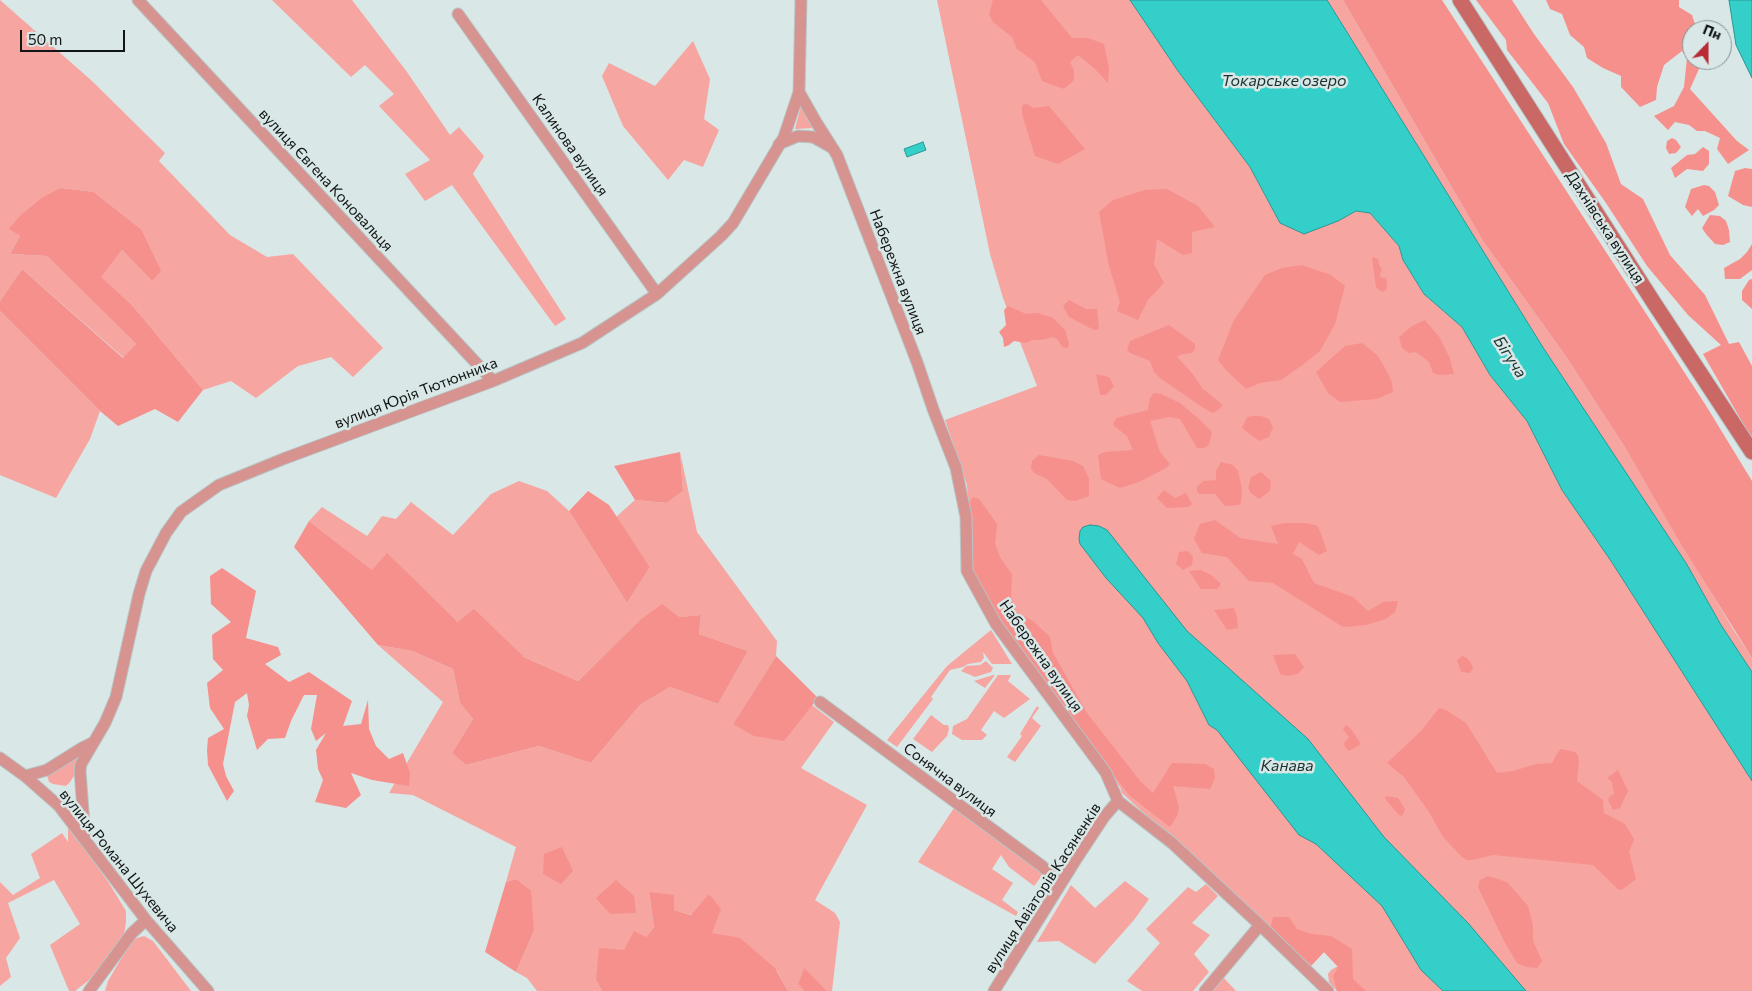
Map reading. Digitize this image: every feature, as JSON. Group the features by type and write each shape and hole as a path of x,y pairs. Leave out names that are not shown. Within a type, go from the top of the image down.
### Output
{"street":[{"name":"вулиця Євгена Коновальця","path":"138,0 493,381"},
{"name":"Набережна вулиця","path":"801,0 800,92 816,122 834,149 956,468 966,517 967,570 996,624 1106,773 1118,801 1172,843 1328,991"},
{"name":"Дахнівська вулиця","path":"1460,0 1644,288 1752,452"},
{"name":"Калинова вулиця","path":"458,14 657,294"},
{"name":"вулиця Юрія Тютюнника","path":"85,838 81,764 105,724 116,697 146,571 166,533 181,512 219,485 284,458 493,381 582,343 657,294 733,223 784,137 800,92"},
{"path":"779,144 798,136 813,137 834,149"},
{"name":"Сонячна вулиця","path":"820,702 1042,866 1060,885"},
{"name":"вулиця Юрія Тютюнника","path":"26,776 47,770 92,743"},
{"name":"вулиця Романа Шухевича","path":"0,758 26,776 58,806 85,838 146,920 208,991"},
{"name":"вулиця Авіаторів Касяненків","path":"994,991 1104,817 1118,801"},
{"path":"89,991 132,933 146,920"},
{"path":"1205,991 1260,925"}],"shaded area":[{"path":"0,0 92,81 165,153 159,161 230,235 267,257 293,254 383,348 353,377 331,357 298,366 256,398 231,381 203,390 132,305 100,277 122,250 152,281 141,229 94,192 61,188 10,229 20,236 10,254 47,256 136,344 124,358 22,269 0,301"},
{"path":"272,0 352,0 407,72 450,135 459,127 484,156 473,174 566,319 555,326 452,185 425,201 405,174 430,160 379,106 394,94 365,65 351,77"},
{"path":"937,0 1130,0 1178,71 1250,167 1280,223 1338,221 1356,211 1370,213 1399,246 1403,260 1424,294 1462,327 1490,375 1527,421 1562,490 1611,561 1752,781 1752,991 1337,991 1329,982 1328,974 1338,966 1324,952 1310,967 1122,793 1120,787 1065,714 973,569 967,485 945,420 1037,386 1003,298 990,254"},
{"path":"993,0 1041,0 1072,38 1088,38 1104,44 1109,68 1108,83 1078,55 1070,62 1074,71 1074,80 1064,89 1042,81 1035,62 1017,49 1012,37 993,22 989,14"},
{"path":"1327,0 1343,0 1483,241 1565,355 1626,449 1752,658 1752,672 1721,625 1686,563 1544,349"},
{"path":"1343,0 1442,0 1705,404 1752,481 1752,658 1681,544 1626,449 1565,355 1483,241"},
{"path":"1476,0 1512,0 1534,34 1573,87 1606,143 1621,184 1643,199 1670,255 1705,295 1729,344 1739,342 1752,366 1752,439 1703,354 1721,345 1688,315 1647,266 1606,203 1564,144 1548,103 1507,50 1506,40"},
{"path":"1546,0 1679,0 1679,7 1692,15 1694,20 1682,20 1682,51 1664,65 1657,87 1656,100 1640,107 1621,87 1621,76 1587,58 1584,47 1570,35 1562,14 1550,9"},
{"path":"693,41 710,79 704,119 719,130 703,167 684,160 668,180 623,126 602,76 609,63 655,86"},
{"path":"1686,70 1699,70 1690,89 1737,141 1749,150 1728,164 1717,149 1720,138 1705,131 1697,131 1689,125 1675,122 1668,130 1654,116 1674,106 1684,87"},
{"path":"1027,104 1033,108 1049,106 1085,149 1058,164 1035,156 1022,114 1022,105"},
{"path":"801,106 814,128 795,129"},
{"path":"1672,138 1681,147 1676,153 1669,154 1666,148 1667,141"},
{"path":"1703,147 1709,151 1709,164 1703,171 1687,169 1675,178 1671,168 1687,155 1695,154"},
{"path":"1745,168 1752,169 1752,207 1743,205 1728,196 1735,171"},
{"path":"1704,185 1709,186 1715,192 1719,205 1703,216 1698,209 1692,216 1685,207 1691,189"},
{"path":"61,188 94,192 141,229 161,271 152,281 122,250 101,277 132,305 203,390 178,422 155,409 118,426 100,411 0,311 0,301 22,269 123,358 136,344 47,256 10,254 20,236 9,229 21,215 43,197"},
{"path":"1167,189 1198,206 1215,227 1192,232 1192,253 1183,255 1157,239 1154,264 1164,283 1148,300 1138,320 1117,311 1120,302 1109,266 1099,212 1113,200 1145,190"},
{"path":"1710,215 1720,216 1726,221 1730,242 1723,245 1715,244 1706,234 1702,228"},
{"path":"1752,244 1752,270 1740,279 1725,279 1724,268 1740,259"},
{"path":"1372,257 1378,259 1382,270 1380,277 1386,278 1386,290 1382,292 1376,287"},
{"path":"1302,265 1331,275 1345,286 1335,324 1320,351 1301,366 1281,380 1260,383 1246,389 1218,360 1234,320 1265,275 1282,268"},
{"path":"1752,279 1752,309 1742,300 1742,291 1749,280"},
{"path":"1069,300 1086,309 1097,309 1099,329 1094,330 1069,317 1063,306"},
{"path":"1008,306 1026,314 1038,313 1053,318 1065,330 1069,344 1068,348 1062,347 1058,340 1053,337 1032,340 1026,343 1014,341 1004,347 1003,338 999,332 1006,325 1004,310"},
{"path":"0,311 100,411 90,439 56,498 0,475"},
{"path":"1425,320 1440,338 1450,359 1454,374 1439,375 1433,373 1429,362 1416,352 1409,353 1402,348 1399,337 1412,326"},
{"path":"1169,325 1195,344 1195,349 1192,353 1177,357 1192,373 1203,389 1223,405 1213,413 1160,378 1154,372 1150,361 1127,350 1130,341"},
{"path":"1362,343 1377,355 1384,366 1392,382 1393,392 1377,399 1340,402 1328,393 1316,372 1345,346"},
{"path":"1096,374 1109,377 1114,386 1106,395 1100,395"},
{"path":"1154,393 1161,394 1180,403 1201,421 1212,432 1209,445 1204,448 1197,448 1180,419 1169,417 1150,421 1160,452 1170,464 1139,482 1120,488 1101,479 1098,455 1105,452 1133,450 1127,436 1113,425 1116,418 1148,410 1150,398"},
{"path":"1253,416 1269,419 1273,427 1269,437 1259,441 1242,428 1247,417"},
{"path":"680,452 697,532 777,641 776,656 733,724 784,740 812,705 834,722 801,768 867,805 815,900 835,913 840,922 832,991 827,991 804,969 798,984 804,991 788,991 777,971 712,933 710,894 692,915 674,910 649,893 654,927 646,937 624,950 596,980 602,991 537,991 527,978 516,972 534,931 516,879 506,882 516,847 413,795 389,793 443,702 378,645 412,651 453,669 460,703 473,719 452,753 466,765 539,746 591,763 640,705 670,687 718,704 748,651 699,634 701,615 639,621 578,681 522,656 510,644 458,622 387,554 373,571 309,521 322,507 367,536 382,516 396,519 411,502 453,535 491,494 519,481 547,491 569,511 627,603 650,567 616,517 635,500 667,503 683,491"},
{"path":"680,452 683,491 667,503 635,500 614,466"},
{"path":"1039,455 1073,461 1083,466 1089,479 1089,496 1075,501 1067,500 1047,479 1034,473 1031,468 1032,461"},
{"path":"1221,462 1233,465 1238,471 1242,489 1241,503 1238,505 1225,506 1215,494 1199,494 1197,491 1197,487 1203,481 1216,480 1216,471"},
{"path":"1261,472 1271,481 1270,491 1259,499 1248,488 1251,477"},
{"path":"1164,490 1175,498 1186,493 1192,504 1188,507 1167,508 1157,498"},
{"path":"588,491 609,505 650,567 627,603 569,511"},
{"path":"973,497 979,499 997,524 995,544 1001,559 1012,574 1011,597 1016,612 1033,621 1050,637 1053,653 1087,713 1141,782 1153,793 1172,763 1205,764 1214,769 1215,778 1210,789 1173,786 1179,807 1177,816 1170,827 1130,796 1065,714 1000,624 976,580 973,569 969,503"},
{"path":"1215,520 1240,538 1278,544 1271,526 1285,523 1306,523 1318,526 1327,551 1319,555 1299,542 1293,554 1302,559 1314,583 1353,597 1368,611 1383,602 1398,601 1395,612 1386,619 1366,625 1343,627 1273,583 1249,581 1227,557 1202,553 1194,539 1200,524"},
{"path":"309,521 372,570 387,553 458,622 474,609 524,657 578,681 639,621 662,604 679,617 701,615 699,634 748,651 718,704 670,687 640,705 591,763 539,746 466,765 452,753 473,719 460,703 453,669 412,651 378,645 294,547"},
{"path":"1188,551 1193,557 1192,565 1183,570 1176,564 1179,552"},
{"path":"222,568 256,591 246,638 278,647 281,655 265,664 289,682 309,672 352,701 343,726 361,724 368,700 369,729 376,746 389,759 403,753 410,773 409,786 372,780 351,773 361,795 346,808 315,802 323,780 318,769 316,750 326,733 316,741 311,729 317,695 304,695 285,738 268,739 257,750 247,716 249,705 247,693 235,702 223,764 226,776 234,791 227,801 208,765 207,750 208,738 224,729 210,708 207,683 223,670 213,659 212,635 231,622 211,604 210,576"},
{"path":"1201,570 1211,575 1221,584 1217,589 1201,589 1189,571"},
{"path":"1234,608 1238,628 1227,630 1214,610"},
{"path":"991,630 1012,664 992,664 983,652 984,658 981,662 950,670 931,697 933,699 897,747 887,740 947,666"},
{"path":"1295,654 1304,667 1298,674 1286,676 1280,674 1273,655"},
{"path":"776,656 818,698 784,741 754,736 733,724"},
{"path":"1462,656 1471,663 1473,668 1470,673 1461,672 1457,660"},
{"path":"986,661 993,668 991,672 975,677 961,671 966,666 980,665"},
{"path":"995,675 985,688 974,681"},
{"path":"998,675 1011,675 1008,681 1030,699 1004,718 994,711 981,730 987,735 982,740 962,740 952,734 953,726 967,719"},
{"path":"1037,706 1039,708 1032,718 1041,726 1015,762 1007,757 1022,736 1020,734"},
{"path":"1439,708 1446,710 1466,723 1497,773 1513,771 1536,764 1552,763 1561,749 1575,752 1579,760 1577,781 1603,800 1604,813 1625,824 1634,839 1629,852 1636,879 1619,890 1593,865 1493,855 1473,860 1467,860 1462,857 1443,837 1429,812 1404,777 1387,763 1422,730"},
{"path":"931,715 944,725 948,725 949,729 947,736 932,752 913,739"},
{"path":"1346,725 1361,744 1349,751 1344,743 1349,737 1343,729"},
{"path":"79,753 74,776 66,786 49,782 47,775"},
{"path":"1618,770 1628,791 1620,808 1613,810 1608,800 1614,794 1612,782 1607,778"},
{"path":"1386,796 1398,798 1405,809 1403,815 1400,816 1385,799"},
{"path":"954,808 1043,874 1034,886 1009,867 1001,855 992,869 1013,883 1002,900 1018,912 1016,916 918,862"},
{"path":"68,825 109,883 126,911 124,935 93,977 75,991 69,991 50,945 80,924 54,880 8,903 20,938 6,958 11,977 0,986 0,882 13,895 40,878 31,854 62,833 68,842"},
{"path":"562,847 573,871 561,884 543,874 544,854"},
{"path":"1488,876 1507,882 1528,906 1533,926 1533,941 1542,961 1537,968 1526,967 1517,963 1504,941 1478,887 1480,880"},
{"path":"516,879 531,891 534,931 516,972 485,952 506,882"},
{"path":"616,880 634,896 636,913 610,914 596,898"},
{"path":"1125,881 1149,899 1134,920 1095,964 1059,941 1037,942 1071,885 1095,908"},
{"path":"1206,884 1218,896 1192,923 1210,935 1194,954 1209,972 1193,991 1142,991 1127,981 1160,943 1146,929 1188,887 1196,892"},
{"path":"649,892 674,895 674,910 691,915 709,894 721,909 712,933 740,938 775,968 788,991 602,991 596,980 599,948 624,950 634,931 646,937 654,927"},
{"path":"1273,917 1289,917 1297,929 1312,934 1331,936 1352,949 1353,979 1366,991 1337,991 1333,976 1338,967 1324,952 1310,967 1270,930"},
{"path":"144,936 153,941 191,991 105,991 108,981 131,942"},
{"path":"804,968 827,991 804,991 798,984"},
{"path":"1221,975 1236,991 1209,991"}],"water":[{"path":"1130,0 1327,0 1544,349 1686,563 1721,625 1752,672 1752,781 1611,561 1562,490 1527,421 1490,375 1462,327 1424,294 1403,260 1399,246 1370,213 1356,211 1338,221 1304,234 1280,223 1250,167 1178,71"},
{"path":"1729,0 1752,0 1752,78 1736,45"},
{"path":"923,142 926,150 907,157 904,149"},
{"name":"Канава","path":"1090,525 1099,526 1107,530 1187,631 1308,739 1384,837 1468,923 1526,991 1443,991 1421,970 1382,906 1316,844 1299,835 1217,730 1209,725 1187,681 1158,643 1143,618 1106,578 1080,544 1080,531 1083,527"}],"water label":[{"name":"Токарське озеро","path":"1284,81"},
{"name":"Бігуча","path":"1510,357"}]}
